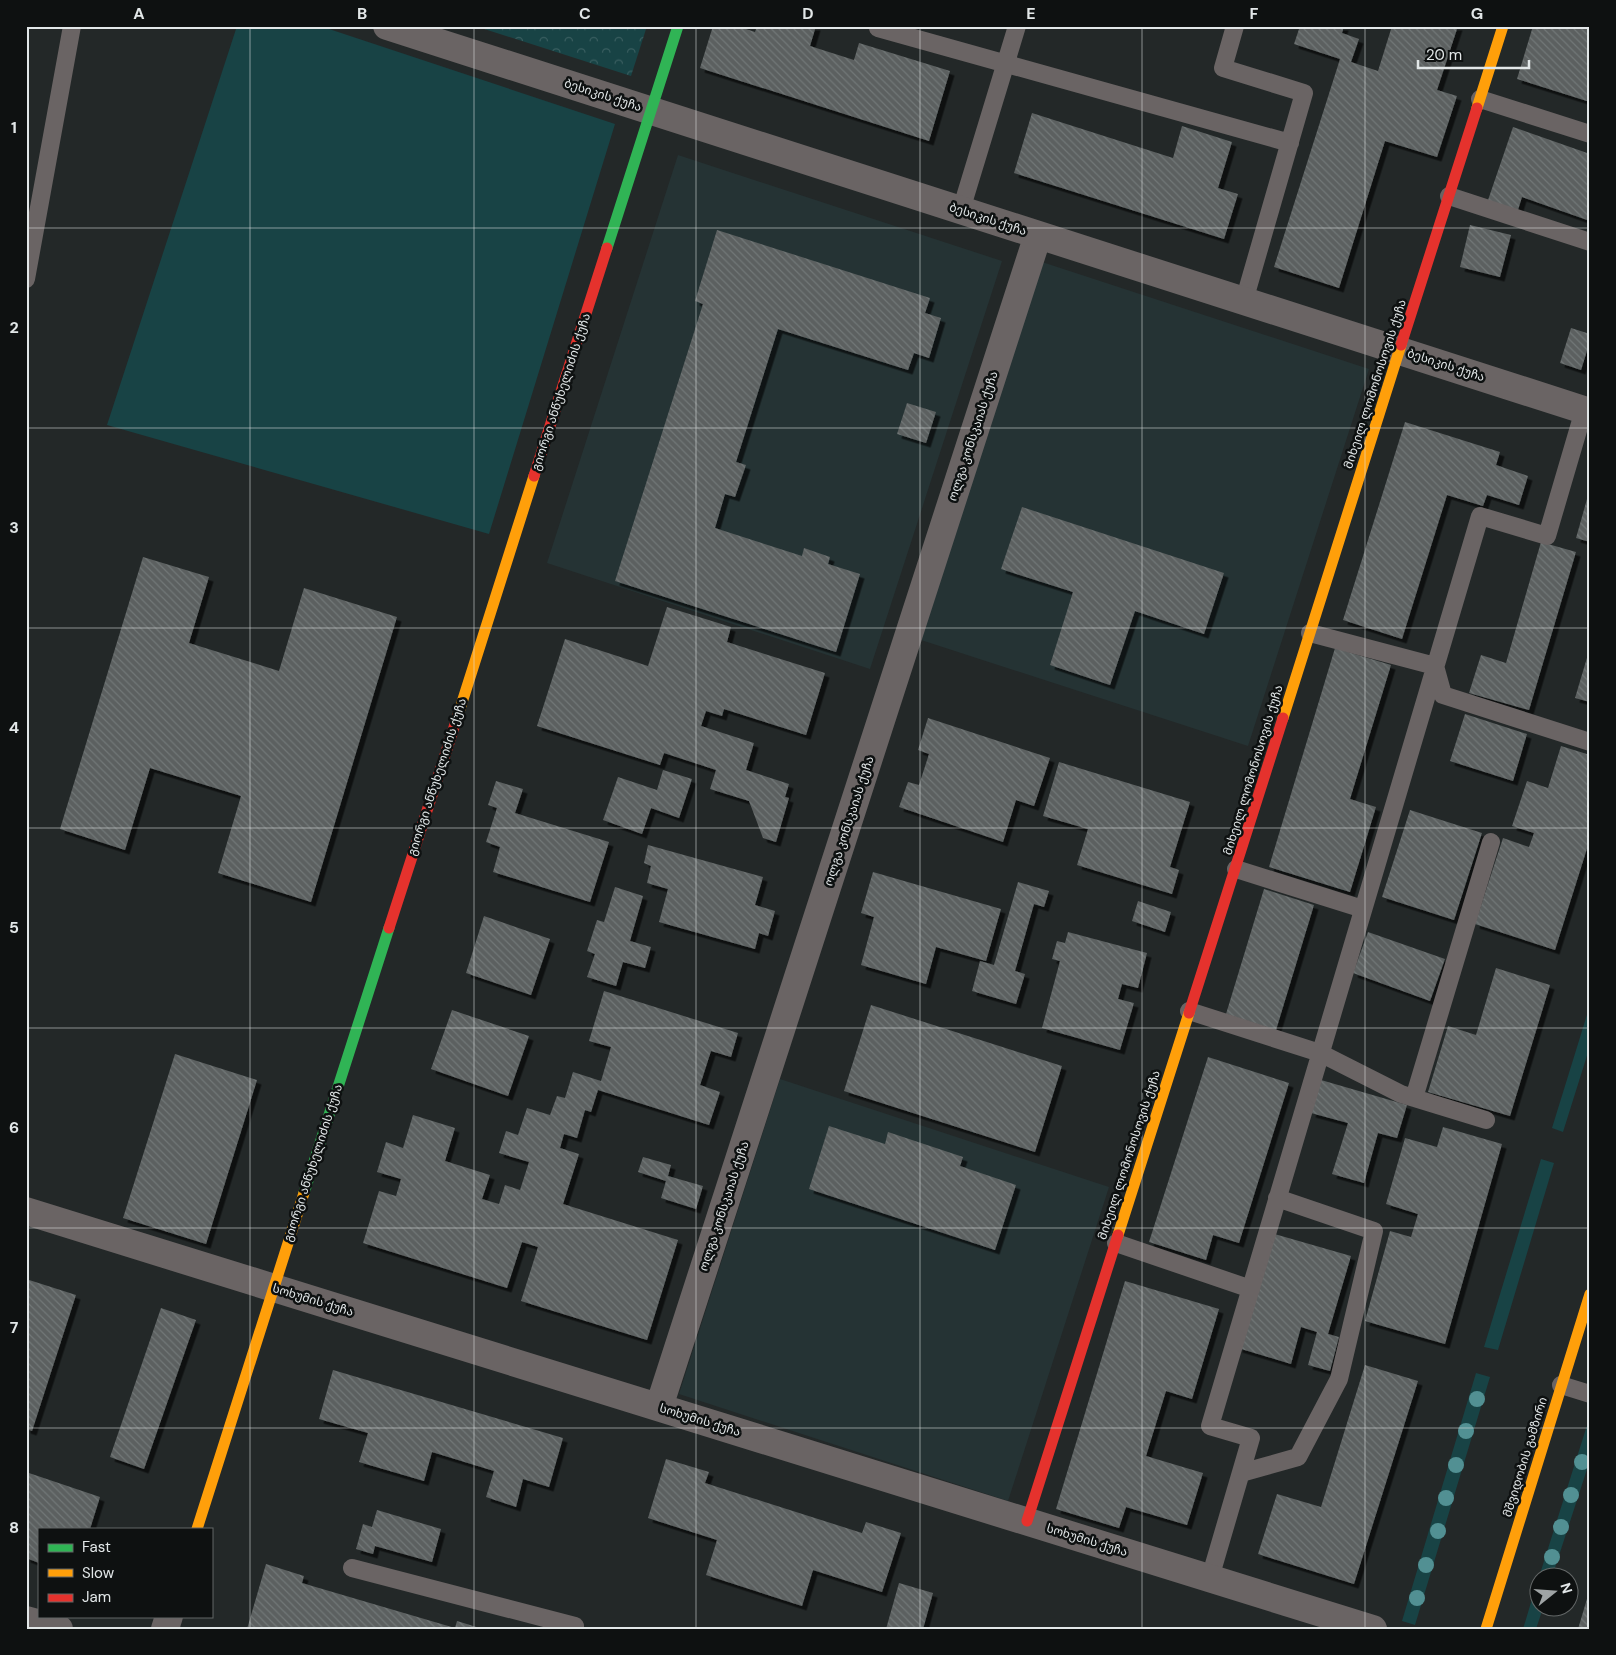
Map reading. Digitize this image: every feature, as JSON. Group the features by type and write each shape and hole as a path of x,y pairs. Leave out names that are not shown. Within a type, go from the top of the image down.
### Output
{"street":[{"name":"ბესიკის ქუჩა","path":"387,26 1587,411"},
{"name":"გიორგი ანწუხელიძის ქუჩა","path":"197,1528 678,26"},
{"name":"მიხეილ ლომონოსოვის ქუჩა","path":"1027,1521 1503,26"},
{"name":"ოლგა კონსკაიას ქუჩა","path":"659,1407 1038,235"},
{"name":"სოხუმის ქუჩა","path":"26,1211 1373,1629"},
{"name":"მშვიდობის გამზირი","path":"1486,1629 1590,1294"},
{"path":"26,1620 59,1629"}],"lane":[{"path":"26,279 72,26"},
{"path":"961,210 1017,26"},
{"path":"1236,26 1223,68 1304,93 1244,301"},
{"path":"878,28 1290,143"},
{"path":"1480,99 1590,134"},
{"path":"1449,196 1590,242"},
{"path":"1210,1578 1251,1438 1210,1426 1480,516 1547,536 1587,411"},
{"path":"1310,633 1435,666"},
{"path":"1435,666 1443,695 1590,742"},
{"path":"1414,1098 1491,842"},
{"path":"1236,869 1363,909"},
{"path":"1189,1010 1320,1053 1401,1094 1486,1120"},
{"path":"1241,1473 1298,1457 1339,1379 1374,1231 1277,1198"},
{"path":"1116,1243 1250,1289"},
{"path":"1562,1385 1590,1394"},
{"path":"352,1568 578,1628"}],"shaded area":[{"path":"678,155 1002,261 870,669 547,563"},
{"path":"1042,262 1369,369 1248,746 921,640"},
{"path":"780,1079 1109,1187 1008,1501 679,1394"}],"green space":[{"path":"237,26 320,26 615,124 489,534 107,425"},
{"path":"475,26 647,26 631,76"},
{"path":"1590,1005 1590,1046 1563,1132 1552,1128"},
{"path":"1541,1159 1554,1163 1498,1350 1484,1347"},
{"path":"1476,1373 1490,1377 1415,1625 1402,1621"},
{"path":"1590,1416 1590,1460 1555,1568 1542,1568"},
{"path":"1528,1612 1528,1618 1540,1618 1536,1629 1523,1629"}],"building":[{"path":"713,26 737,26 755,32 757,26 816,26 810,46 854,60 859,43 950,71 929,141 700,68"},
{"path":"1300,26 1344,26 1342,33 1359,39 1351,62 1378,71 1392,26 1458,26 1437,90 1457,96 1437,157 1385,141 1339,288 1274,267 1340,59 1294,44"},
{"path":"1533,26 1590,26 1590,102 1517,79"},
{"path":"1032,113 1173,158 1182,126 1232,142 1218,188 1238,194 1224,239 1014,173"},
{"path":"1513,127 1590,154 1590,221 1522,197 1517,213 1487,203"},
{"path":"1470,225 1511,235 1500,277 1460,267"},
{"path":"717,230 930,298 925,313 941,318 929,358 914,353 908,370 778,329 736,462 746,465 735,497 725,494 715,528 802,556 804,548 830,557 828,564 860,574 836,652 615,581 703,304 695,301"},
{"path":"1571,328 1590,334 1590,341 1581,370 1560,363"},
{"path":"907,403 936,412 926,443 897,434"},
{"path":"1405,422 1500,452 1496,465 1528,476 1519,505 1487,495 1483,506 1447,495 1402,639 1343,620"},
{"path":"1590,492 1590,542 1576,538"},
{"path":"1022,507 1224,573 1204,634 1135,611 1110,685 1050,665 1073,592 1001,569"},
{"path":"1541,542 1576,552 1529,710 1469,693 1481,655 1506,663"},
{"path":"143,557 209,577 189,643 279,671 304,588 397,617 311,902 218,873 241,796 150,768 125,850 60,829"},
{"path":"667,607 731,627 727,642 825,673 806,735 724,709 722,716 706,711 701,726 754,743 746,770 789,784 785,797 789,798 776,842 763,838 749,801 710,789 716,770 664,753 660,765 537,726 565,639 648,666"},
{"path":"1335,648 1391,665 1350,799 1376,807 1350,892 1269,867"},
{"path":"1590,651 1590,702 1575,698"},
{"path":"1465,714 1527,734 1513,781 1450,761"},
{"path":"928,718 1050,758 1034,806 1016,800 1003,842 899,807 908,782 919,785 929,754 918,750"},
{"path":"1561,746 1590,755 1590,839 1555,950 1475,924 1503,838 1529,847 1534,833 1512,826 1527,781 1548,788"},
{"path":"1059,762 1190,802 1170,867 1179,870 1172,894 1077,865 1088,829 1043,816"},
{"path":"663,770 692,779 679,818 651,808 642,834 603,820 618,777 657,790"},
{"path":"496,781 523,789 515,813 609,842 590,902 493,872 500,847 486,842 497,808 488,805"},
{"path":"1410,810 1482,833 1454,920 1382,897"},
{"path":"648,845 763,877 755,905 775,911 768,936 759,933 755,949 659,922 668,889 647,883 651,866 644,863"},
{"path":"873,872 1001,909 986,961 936,947 926,984 861,965 874,917 861,913"},
{"path":"1018,882 1049,891 1044,907 1034,904 1015,971 1025,974 1016,1004 972,991 980,961 994,965"},
{"path":"615,887 643,896 630,941 651,947 645,968 623,962 616,986 587,977 595,954 587,951 597,920 604,922"},
{"path":"1264,889 1314,905 1276,1030 1226,1014"},
{"path":"1138,901 1171,912 1165,932 1132,921"},
{"path":"484,916 550,939 531,995 466,973"},
{"path":"1068,932 1147,953 1138,988 1122,984 1118,999 1134,1003 1120,1050 1042,1028 1060,961 1052,959 1057,941 1065,943"},
{"path":"1368,932 1445,959 1430,1001 1353,973"},
{"path":"1496,968 1550,985 1510,1116 1428,1092 1448,1026 1476,1035"},
{"path":"604,991 738,1033 731,1057 711,1051 700,1085 720,1092 709,1125 598,1090 591,1112 585,1110 577,1138 564,1134 560,1148 579,1154 563,1204 678,1240 647,1340 521,1301 538,1247 522,1242 507,1288 363,1243 379,1191 396,1196 401,1179 377,1172 386,1142 403,1148 413,1115 455,1128 445,1161 490,1175 482,1199 499,1204 505,1185 520,1190 529,1162 499,1153 506,1131 518,1135 527,1108 550,1115 557,1096 565,1098 573,1072 601,1081 611,1047 589,1041"},
{"path":"871,1005 1062,1066 1035,1152 844,1091"},
{"path":"452,1010 529,1036 508,1096 431,1069"},
{"path":"175,1054 257,1080 206,1244 123,1218"},
{"path":"1208,1057 1289,1083 1239,1243 1213,1235 1206,1260 1149,1242"},
{"path":"1321,1080 1407,1105 1397,1138 1378,1133 1364,1183 1332,1174 1348,1123 1311,1113"},
{"path":"829,1126 885,1144 888,1132 963,1157 960,1166 1016,1185 995,1250 809,1189"},
{"path":"1443,1127 1502,1144 1445,1344 1365,1321 1390,1231 1411,1237 1418,1214 1386,1204 1405,1138 1437,1147"},
{"path":"643,1157 671,1165 668,1176 703,1186 696,1209 661,1198 666,1181 638,1172"},
{"path":"1271,1233 1351,1256 1328,1334 1339,1337 1330,1371 1308,1365 1317,1332 1301,1327 1291,1364 1238,1348"},
{"path":"26,1279 76,1295 32,1431 26,1429"},
{"path":"1125,1281 1219,1309 1192,1399 1166,1391 1146,1456 1203,1473 1187,1525 1126,1507 1119,1528 1056,1509"},
{"path":"161,1308 196,1320 144,1469 110,1457"},
{"path":"1365,1365 1418,1381 1354,1584 1258,1554 1277,1494 1321,1507"},
{"path":"333,1370 563,1438 549,1487 523,1479 516,1507 486,1497 494,1471 432,1452 424,1481 359,1462 368,1433 319,1419"},
{"path":"666,1459 709,1472 705,1483 862,1533 866,1522 901,1533 882,1592 813,1570 802,1606 706,1575 717,1540 648,1518"},
{"path":"26,1472 100,1497 90,1528 38,1528 38,1563 26,1558"},
{"path":"377,1510 441,1529 432,1562 375,1546 373,1554 356,1549 363,1524 372,1527"},
{"path":"266,1564 304,1576 302,1583 455,1628 457,1621 483,1629 247,1629"},
{"path":"899,1583 933,1593 923,1629 886,1629"},
{"path":"1589,1592 1590,1629 1578,1629"}],"traffic: fast":[{"path":"607,248 678,26"},
{"path":"304,1193 389,928"}],"traffic: slow":[{"path":"1477,108 1503,26"},
{"path":"1283,718 1401,345"},
{"path":"458,715 534,476"},
{"path":"1118,1235 1189,1013"},
{"path":"197,1528 304,1193"},
{"path":"1486,1629 1590,1294"}],"traffic: jam":[{"path":"1401,345 1477,108"},
{"path":"534,476 607,248"},
{"path":"389,928 458,715"},
{"path":"1189,1013 1283,718"},
{"path":"1027,1521 1118,1235"}]}
